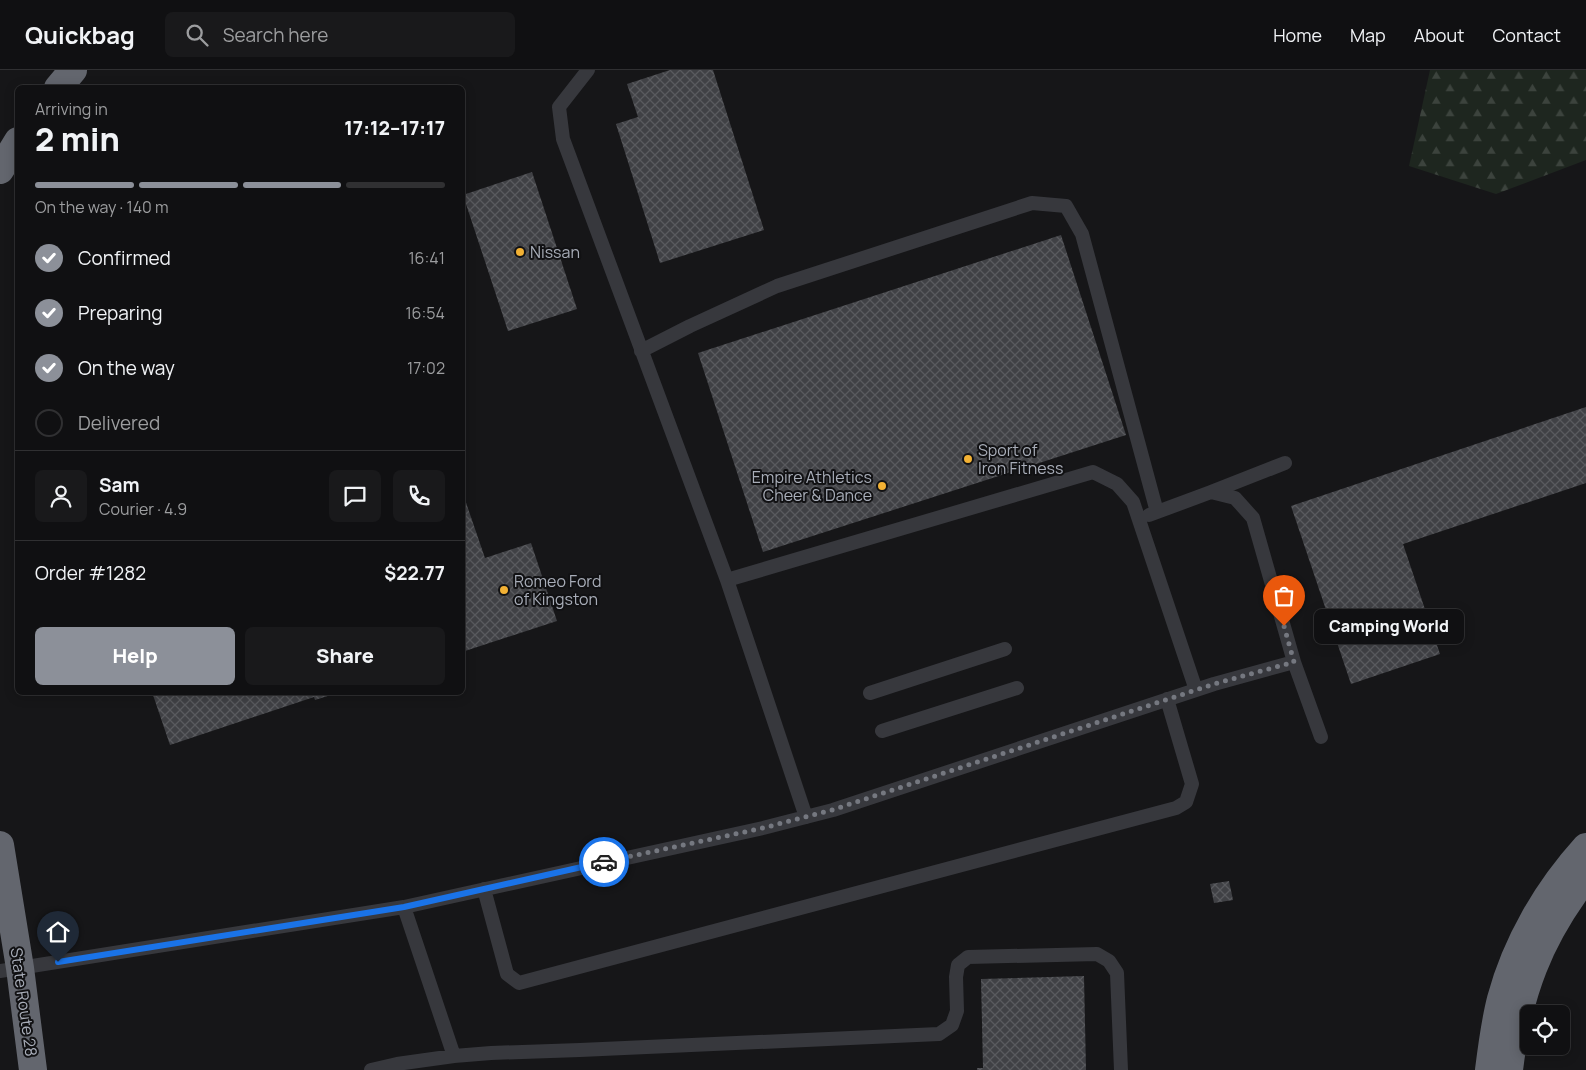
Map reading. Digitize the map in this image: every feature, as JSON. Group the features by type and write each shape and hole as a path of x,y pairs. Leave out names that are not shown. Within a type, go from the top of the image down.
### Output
{"highway":[{"path":"60,85 73,70"},
{"path":"0,170 15,146"},
{"name":"State Route 28","path":"0,845 10,970 33,1070"},
{"path":"1489,1070 1501,998 1514,961 1530,927 1549,894 1586,847"},
{"path":"1509,1070 1513,1035 1520,1003 1532,968 1547,936 1565,905 1586,877"}],"lane":[{"path":"588,70 558,107 563,139 727,580 806,816"},
{"path":"641,351 776,286 1032,203 1066,206 1082,234 1157,512"},
{"path":"1138,519 1285,463"},
{"path":"727,580 1094,472 1117,484 1133,502 1196,690"},
{"path":"1211,492 1234,498 1253,518 1294,662 1321,737"},
{"path":"870,693 1005,649"},
{"path":"10,970 404,907 832,810 1167,699 1294,662"},
{"path":"882,732 1017,688"},
{"path":"484,889 507,974 519,982 1176,808 1186,802 1192,784 1167,699"},
{"path":"404,907 454,1056"},
{"path":"371,1070 397,1064 491,1052 580,1050 940,1034 952,1025 957,1011 956,977 958,965 968,957 1097,954 1109,961 1117,973 1121,1070"}],"green space":[{"path":"1430,70 1586,70 1586,160 1496,194 1409,166"}],"building":[{"path":"670,70 713,70 764,230 660,263 616,124 638,117 627,84"},
{"name":"Nissan","path":"532,172 577,309 508,331 465,201 465,194"},
{"path":"1061,235 1126,435 763,552 698,353"},
{"path":"1586,407 1586,483 1403,544 1440,654 1351,684 1291,506"},
{"name":"Romeo Ford of Kingston","path":"465,500 485,558 531,543 557,621 465,651"},
{"path":"153,695 331,695 315,700 314,697 170,745"},
{"path":"1229,881 1233,900 1214,903 1210,884"},
{"path":"1084,976 1086,1070 977,1070 977,1068 983,1068 981,979"}],"way so far":[{"path":"604,862 763,828 832,810 1214,684 1294,662 1284,626"}],"place":[{"name":"Nissan","path":"520,252"},
{"name":"Sport of Iron Fitness","path":"968,459"},
{"name":"Empire Athletics Cheer & Dance","path":"882,486"},
{"name":"Romeo Ford of Kingston","path":"504,590"},
{"name":"Camping World","path":"1284,626"}],"route":[{"path":"58,962 404,907 604,862"}]}
